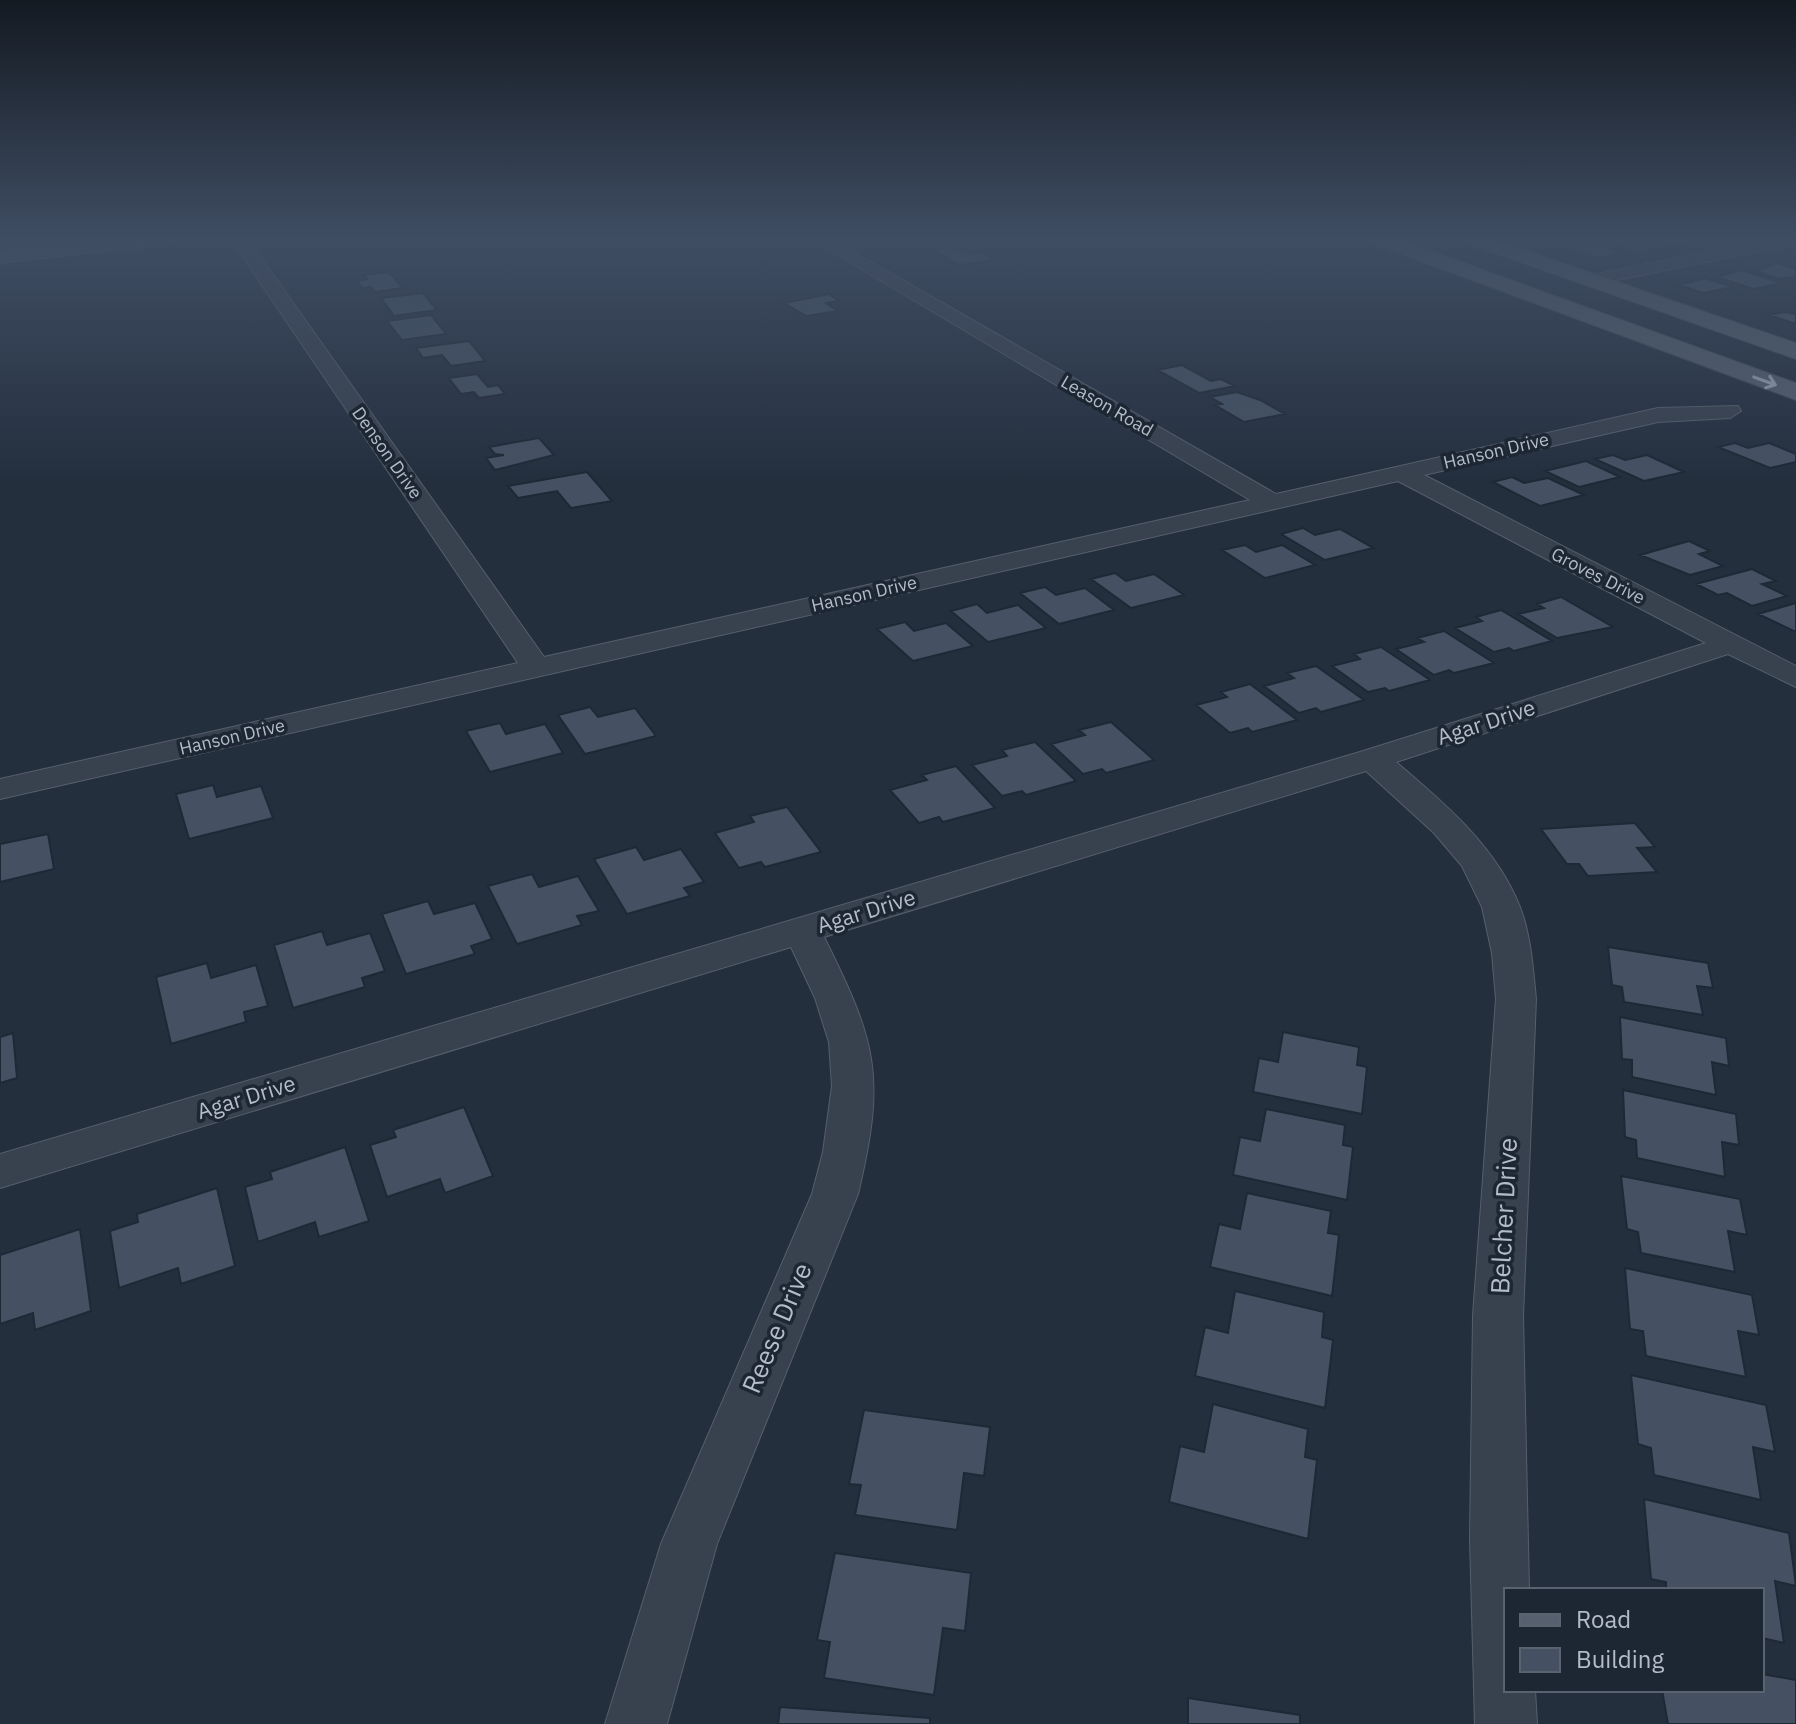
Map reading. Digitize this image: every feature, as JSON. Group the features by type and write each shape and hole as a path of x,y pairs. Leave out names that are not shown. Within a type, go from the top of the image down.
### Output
{"main road":[{"path":"1596,318 1796,392"},
{"path":"1702,318 1796,351"}],"street":[{"name":"Denson Drive","path":"294,318 536,668"},
{"name":"Leason Road","path":"956,318 1272,502"},
{"name":"Hanson Drive","path":"0,789 1658,415 1730,411"},
{"name":"Groves Drive","path":"1401,473 1796,678"},
{"name":"Agar Drive","path":"0,1171 1372,759 1731,644"},
{"name":"Belcher Drive","path":"1372,759 1458,837 1482,870 1501,908 1511,949 1516,999 1498,1316 1498,1538 1504,1678"},
{"name":"Reese Drive","path":"636,1724 689,1544 835,1194 850,1135 852,1072 845,1023 802,930"},
{"name":"Belcher Drive","path":"1505,1692 1506,1724"}],"building":[{"path":"434,318 446,334 402,340 387,321"},
{"path":"1779,318 1796,318 1796,324"},
{"path":"469,341 485,361 451,366 442,355 423,358 416,348"},
{"path":"1182,365 1211,381 1221,379 1235,386 1199,393 1157,370"},
{"path":"477,374 488,387 498,385 505,394 479,398 474,392 461,394 449,378"},
{"path":"1237,392 1285,414 1244,422 1215,405 1222,404 1210,397"},
{"path":"539,438 554,455 495,470 486,458 504,455 495,454 489,447"},
{"path":"1735,443 1748,448 1769,443 1796,454 1796,462 1770,468 1718,447"},
{"path":"1613,455 1625,460 1647,455 1684,472 1644,481 1595,459"},
{"path":"1586,461 1620,477 1579,487 1545,471"},
{"path":"587,472 612,501 571,508 557,491 518,498 508,486"},
{"path":"1512,477 1524,483 1548,478 1584,495 1540,506 1493,482"},
{"path":"1303,528 1315,535 1340,529 1373,548 1325,560 1281,534"},
{"path":"1689,541 1710,551 1699,554 1723,566 1690,575 1640,555"},
{"path":"1245,545 1256,552 1282,545 1315,565 1265,578 1222,550"},
{"path":"1752,569 1776,581 1762,584 1787,596 1752,606 1727,593 1718,595 1696,584"},
{"path":"1115,573 1126,581 1154,574 1184,595 1131,608 1091,579"},
{"path":"1045,587 1056,595 1085,588 1114,610 1059,624 1020,593"},
{"path":"1561,597 1613,627 1557,638 1518,614 1544,608 1537,604"},
{"path":"1796,603 1796,632 1758,614"},
{"path":"977,604 987,613 1018,605 1046,628 988,642 951,611"},
{"path":"1501,610 1552,641 1514,651 1509,648 1494,652 1455,628 1482,621 1476,617"},
{"path":"905,622 914,631 946,623 973,646 913,661 877,629"},
{"path":"1444,631 1494,663 1434,675 1396,649 1424,642 1417,638"},
{"path":"1381,647 1430,680 1389,691 1385,688 1368,692 1332,666 1360,659 1354,654"},
{"path":"1316,666 1364,700 1321,712 1316,708 1299,713 1264,686 1294,678 1287,673"},
{"path":"1250,684 1297,720 1252,732 1248,728 1230,733 1196,705 1227,697 1221,692"},
{"path":"590,707 598,717 635,708 656,736 585,754 558,715"},
{"path":"1111,722 1154,760 1106,773 1102,769 1083,774 1051,744 1085,735 1079,730"},
{"path":"500,723 506,734 545,724 563,753 490,772 466,731"},
{"path":"1035,742 1076,781 1026,795 1022,791 1002,796 972,765 1007,756 1002,750"},
{"path":"956,766 995,808 943,822 939,817 919,823 890,790 927,780 922,775"},
{"path":"213,785 217,797 261,786 273,818 189,839 176,794"},
{"path":"787,807 821,852 765,867 761,862 739,868 715,833 754,822 750,816"},
{"path":"1635,823 1655,847 1637,848 1657,872 1588,876 1579,864 1567,864 1541,829"},
{"path":"48,834 54,869 0,882 0,844"},
{"path":"636,847 644,860 681,849 704,882 684,888 690,896 627,914 594,859"},
{"path":"532,874 539,887 578,876 599,911 577,916 582,925 517,944 488,886"},
{"path":"428,901 434,914 475,903 492,939 471,946 475,954 406,974 382,914"},
{"path":"322,931 327,945 370,933 385,971 362,978 365,987 293,1008 274,945"},
{"path":"1608,947 1708,963 1713,988 1697,986 1703,1015 1624,1002 1622,987 1612,985"},
{"path":"207,963 211,978 256,965 268,1006 244,1012 246,1022 171,1044 156,977"},
{"path":"1620,1017 1726,1038 1729,1066 1712,1062 1716,1095 1632,1077 1632,1060 1622,1059"},
{"path":"1283,1032 1359,1047 1357,1065 1367,1067 1362,1114 1253,1092 1259,1058 1278,1062"},
{"path":"13,1033 17,1078 0,1083 0,1037"},
{"path":"1623,1090 1736,1114 1739,1145 1722,1142 1725,1177 1637,1158 1636,1140 1625,1137"},
{"path":"464,1107 493,1176 445,1193 440,1179 387,1197 370,1145 396,1137 393,1130"},
{"path":"1266,1109 1345,1125 1343,1145 1353,1147 1347,1200 1233,1175 1240,1137 1260,1141"},
{"path":"345,1147 369,1221 319,1237 315,1222 258,1242 245,1187 272,1179 270,1172"},
{"path":"1621,1176 1740,1199 1747,1235 1728,1231 1735,1272 1641,1253 1638,1232 1627,1229"},
{"path":"217,1188 235,1266 181,1284 178,1268 119,1288 110,1231 138,1222 137,1214"},
{"path":"1247,1193 1331,1211 1328,1233 1339,1235 1332,1296 1210,1267 1219,1224 1240,1229"},
{"path":"80,1229 91,1311 35,1330 33,1313 0,1324 0,1255"},
{"path":"1625,1268 1752,1295 1759,1335 1738,1331 1746,1377 1646,1356 1643,1331 1630,1329"},
{"path":"1235,1291 1324,1312 1322,1337 1333,1340 1325,1408 1195,1376 1205,1327 1228,1333"},
{"path":"1631,1375 1766,1405 1775,1452 1753,1447 1761,1500 1654,1475 1651,1448 1638,1444"},
{"path":"1213,1404 1308,1429 1305,1457 1317,1460 1308,1539 1169,1502 1180,1446 1204,1452"},
{"path":"864,1410 990,1427 984,1476 964,1473 957,1530 855,1515 861,1485 849,1484"},
{"path":"1644,1499 1789,1533 1796,1586 1775,1581 1784,1643 1764,1638 1764,1588 1666,1588 1666,1582 1651,1579"},
{"path":"835,1553 971,1573 965,1631 943,1628 934,1695 824,1678 830,1642 817,1640"},
{"path":"1764,1674 1796,1680 1796,1724 1668,1724 1662,1692 1764,1692"},
{"path":"1188,1698 1300,1715 1300,1724 1188,1724"},
{"path":"780,1707 930,1718 930,1724 778,1724"}]}
